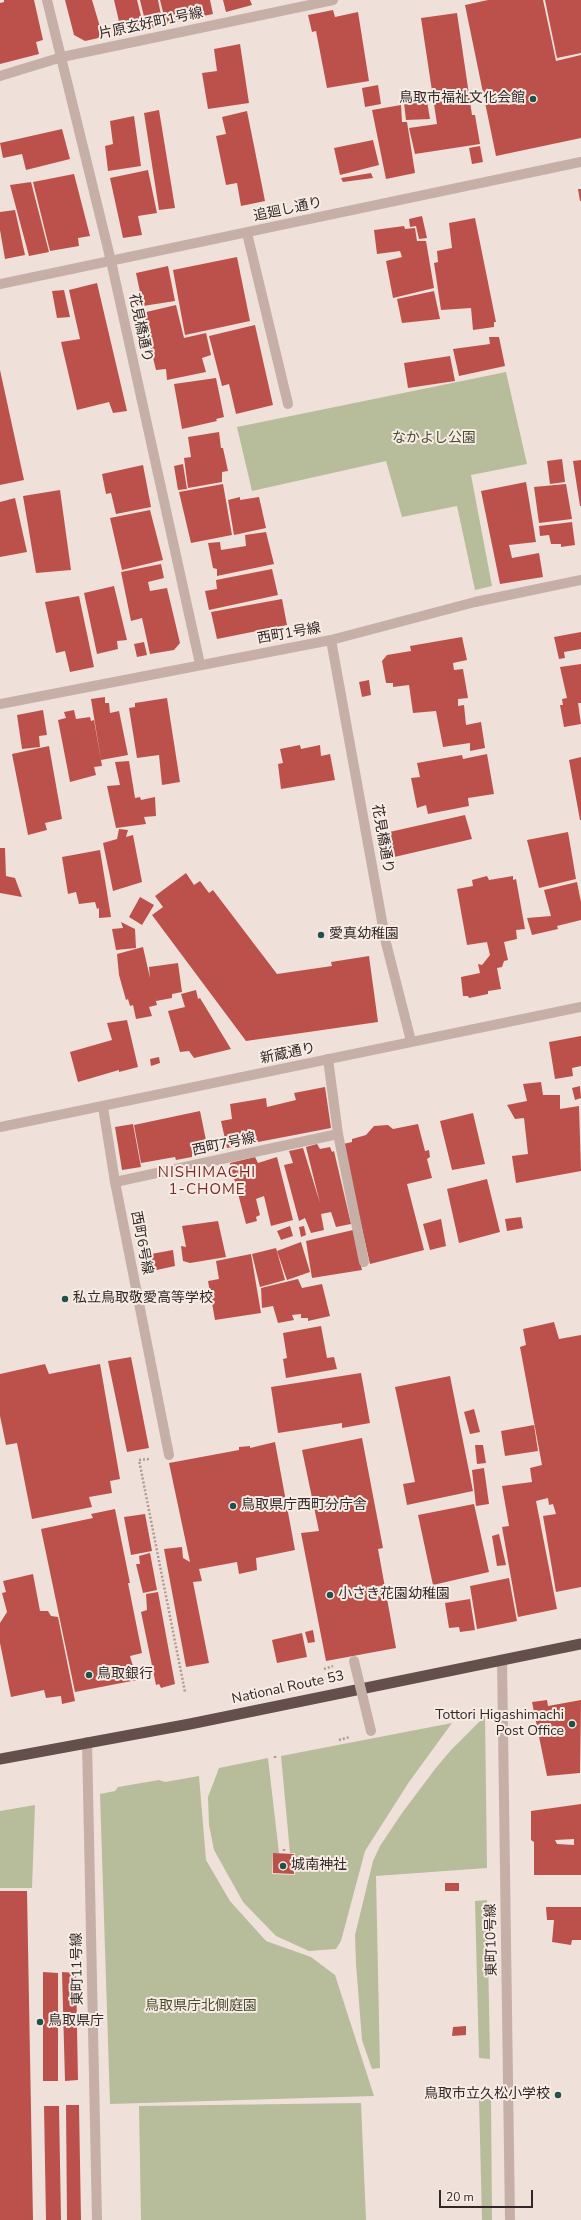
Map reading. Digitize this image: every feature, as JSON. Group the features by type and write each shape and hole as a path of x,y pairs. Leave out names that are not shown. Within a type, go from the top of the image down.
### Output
{"highway":[{"name":"National Route 53","path":"0,1759 190,1724 581,1644"}],"street":[{"name":"花見橋通り","path":"47,0 111,261 200,664"},
{"name":"片原玄好町1号線","path":"0,76 62,57 333,0"},
{"name":"追廻し通り","path":"0,284 581,162"},
{"path":"247,232 288,404"},
{"name":"西町1号線","path":"0,704 200,664 331,640 475,602 581,580"},
{"name":"花見橋通り","path":"331,640 386,942 411,1041"},
{"name":"新蔵通り","path":"0,1127 103,1107 411,1041 581,1008"},
{"path":"328,1059 338,1134 364,1262"},
{"name":"西町6号線","path":"103,1107 115,1182 168,1455"},
{"name":"西町7号線","path":"115,1182 338,1134"},
{"name":"東町10号線","path":"502,1660 510,2220"},
{"path":"354,1661 371,1731"},
{"name":"東町11号線","path":"87,1742 97,2220"}],"path":[{"path":"168,1455 139,1460 184,1692"}],"green space":[{"name":"なかよし公園","path":"506,372 527,464 471,475 492,586 475,590 457,506 402,517 386,461 252,491 237,427"},
{"path":"485,1716 487,1868 376,1876 380,2068 372,2069 362,2040 355,1935 373,1861 380,1846 402,1813 435,1769 451,1750"},
{"path":"452,1723 409,1782 365,1851 341,1941 336,1949 309,1951 276,1936 243,1902 214,1850 209,1825 208,1797 219,1768 268,1758 279,1853 273,1853 272,1874 295,1875 295,1853 290,1853 281,1756"},
{"name":"鳥取県庁北側庭園","path":"199,1776 206,1860 230,1901 266,1941 311,1957 335,1975 374,2096 110,2104 100,1794 115,1791 118,1787 159,1780 165,1782"},
{"path":"35,1805 32,1888 0,1888 0,1811"},
{"path":"487,1900 490,2059 479,2058 475,1901"},
{"path":"479,2099 491,2099 492,2220 482,2220"},
{"path":"361,2103 366,2220 141,2220 139,2106"}],"building":[{"path":"4,0 34,0 43,40 36,42 39,54 0,64 0,3 4,2"},
{"path":"65,0 92,0 103,37 85,41 74,35"},
{"path":"114,0 137,0 143,24 121,30"},
{"path":"140,0 158,0 163,25 147,29"},
{"path":"160,0 210,0 213,14 166,24"},
{"path":"223,0 250,0 252,5 226,12"},
{"name":"鳥取市福祉文化会館","path":"488,0 543,0 556,61 581,55 581,138 496,156 465,5"},
{"path":"545,0 581,0 581,53 557,58"},
{"path":"333,10 335,17 358,12 369,81 327,88 316,31 312,32 308,15"},
{"path":"457,13 472,115 475,115 480,144 415,154 409,128 437,124 421,18"},
{"path":"240,44 249,103 208,109 202,73 217,71 214,49"},
{"path":"378,85 381,104 365,107 362,88"},
{"path":"427,101 430,119 406,120 404,103"},
{"path":"401,105 402,122 407,122 415,173 386,179 372,110"},
{"path":"159,110 175,208 159,210 144,113"},
{"path":"247,111 265,201 241,206 237,183 226,185 216,136 226,134 222,117"},
{"path":"134,116 141,166 108,171 105,146 113,144 110,121"},
{"path":"62,129 70,159 26,170 22,154 3,158 0,143"},
{"path":"373,140 379,165 340,175 334,148"},
{"path":"480,146 483,162 472,164 469,148"},
{"path":"148,170 157,213 138,216 142,235 123,238 110,178"},
{"path":"371,173 373,178 343,182 341,178"},
{"path":"74,174 90,236 78,238 79,246 50,251 33,182"},
{"path":"31,182 49,252 29,256 10,185"},
{"path":"578,189 581,189 581,201 580,201"},
{"path":"15,210 25,255 5,259 0,230 0,212"},
{"path":"422,216 427,238 419,239 416,226 410,227 409,219"},
{"path":"475,218 496,322 494,322 494,327 473,330 471,308 441,310 434,263 438,262 437,251 452,248 449,223"},
{"path":"404,226 405,229 415,228 417,241 426,241 434,288 393,298 386,261 402,257 400,251 377,254 374,230"},
{"path":"237,257 250,321 185,335 173,270"},
{"path":"168,266 175,301 143,306 136,273"},
{"path":"97,283 127,411 113,413 109,402 77,410 61,342 80,339 69,290"},
{"path":"64,290 70,317 57,318 52,291"},
{"path":"434,291 440,319 402,323 397,299"},
{"path":"176,305 184,338 206,333 211,355 202,358 206,372 167,380 166,369 156,370 142,313"},
{"path":"255,325 273,405 236,414 229,384 222,386 209,336"},
{"path":"489,337 499,337 505,366 459,376 453,349 490,344"},
{"path":"450,356 455,381 408,388 404,363"},
{"path":"0,370 24,480 0,485"},
{"path":"216,378 224,417 216,419 217,421 182,429 174,384"},
{"path":"219,432 221,448 223,448 228,471 222,472 222,482 188,488 184,458 191,457 188,437"},
{"path":"562,459 565,482 550,484 547,461"},
{"path":"581,460 581,506 580,506 573,461"},
{"path":"183,464 187,489 178,490 174,466"},
{"path":"143,465 151,507 116,514 111,493 106,494 102,474"},
{"path":"526,482 536,542 509,545 512,558 539,553 543,577 500,584 481,491"},
{"path":"223,484 232,535 191,543 179,492"},
{"path":"566,484 572,519 539,523 534,487"},
{"path":"60,490 71,570 36,573 23,496"},
{"path":"240,497 240,500 259,497 266,528 234,535 228,500"},
{"path":"15,498 27,552 0,557 0,502"},
{"path":"150,510 163,560 122,570 110,518"},
{"path":"572,522 575,545 561,547 561,544 551,544 549,535 540,536 539,526"},
{"path":"266,532 274,564 217,576 217,569 213,568 208,543 220,542 221,550 246,546 245,535"},
{"path":"161,564 164,578 148,582 150,591 167,588 180,643 174,650 150,654 142,618 131,621 121,572"},
{"path":"272,569 278,595 209,610 205,591 217,589 216,580"},
{"path":"114,586 127,640 117,641 118,649 97,654 84,593"},
{"path":"79,596 94,667 70,672 65,651 56,653 45,602"},
{"path":"282,599 287,625 217,639 211,612"},
{"path":"581,632 581,649 564,652 565,658 559,659 554,637"},
{"path":"462,637 467,660 453,663 454,670 463,669 468,698 458,699 458,706 464,705 466,725 481,722 485,748 470,751 470,743 443,747 436,711 413,713 409,685 393,687 393,683 386,683 382,661 387,655 411,651 410,646"},
{"path":"144,642 147,655 137,657 134,644"},
{"path":"581,664 581,703 578,703 581,724 564,727 560,705 563,705 562,699 567,698 560,667"},
{"path":"369,680 371,695 362,697 359,682"},
{"path":"105,697 105,703 109,703 110,713 119,711 128,755 101,760 91,699"},
{"path":"167,698 180,782 162,785 159,755 137,758 129,708 135,707 135,703"},
{"path":"43,710 47,735 39,736 40,747 22,749 17,715"},
{"path":"74,710 76,719 90,717 91,721 94,720 102,766 94,767 96,775 70,782 58,720 66,718 64,712"},
{"path":"300,745 301,749 320,745 321,756 330,754 335,780 281,789 278,764 283,763 280,749"},
{"path":"49,746 62,819 45,823 47,830 28,835 12,754"},
{"path":"487,754 494,794 468,798 469,806 428,814 426,805 417,808 411,778 420,777 417,763 462,755 463,759"},
{"path":"581,757 581,820 580,820 569,760"},
{"path":"129,761 135,798 140,797 141,800 155,797 156,816 144,817 146,824 116,828 107,786 120,785 115,762"},
{"path":"465,815 472,839 390,858 385,833"},
{"path":"119,829 128,830 126,837 133,835 142,882 113,891 103,843 117,839"},
{"path":"568,832 576,879 539,888 527,840"},
{"path":"0,848 5,848 6,876 15,878 22,897 0,893"},
{"path":"100,850 111,917 99,918 99,908 97,909 95,902 79,904 76,892 68,894 62,857"},
{"path":"186,873 194,885 200,881 209,893 213,890 277,974 332,966 331,962 369,956 378,1022 246,1041 152,915 163,907 155,896"},
{"path":"487,876 489,880 513,876 513,880 516,879 525,929 516,930 517,939 504,942 508,960 504,961 502,967 497,968 501,989 488,991 488,994 469,998 468,996 463,996 461,977 480,973 478,964 482,965 490,955 487,942 467,945 457,889 473,886 472,880"},
{"path":"577,882 581,902 581,920 557,926 558,929 532,935 527,918 551,916 544,890"},
{"path":"140,897 154,905 142,925 129,917"},
{"path":"121,922 135,929 136,948 116,950 112,929 123,928"},
{"path":"143,947 150,978 149,967 178,963 182,992 172,994 172,998 156,1001 154,994 157,1005 149,1007 152,1016 136,1019 133,1005 130,1006 128,999 126,1000 119,975 117,954"},
{"path":"196,990 198,999 200,998 231,1049 194,1058 189,1051 180,1052 168,1011 185,1007 181,994"},
{"path":"127,1020 138,1067 119,1072 119,1070 78,1082 70,1052 112,1040 107,1023"},
{"path":"581,1036 581,1066 572,1068 573,1076 555,1079 549,1042"},
{"path":"159,1057 160,1063 151,1066 150,1059"},
{"path":"541,1082 543,1095 560,1095 560,1109 579,1106 581,1171 516,1183 512,1156 528,1154 524,1118 515,1119 507,1105 527,1101 523,1084"},
{"path":"580,1086 581,1098 575,1100 572,1088"},
{"path":"325,1087 331,1128 227,1148 221,1121 232,1119 230,1104 266,1098 267,1107 296,1100 294,1093"},
{"path":"200,1111 208,1150 192,1154 192,1157 176,1160 175,1157 141,1163 134,1125"},
{"path":"473,1113 485,1164 452,1170 440,1121"},
{"path":"133,1124 141,1167 122,1170 115,1127"},
{"path":"418,1124 425,1151 429,1150 430,1157 427,1159 432,1178 407,1184 424,1250 370,1264 343,1144 352,1142 352,1139 366,1135 374,1126 388,1125 393,1129"},
{"path":"317,1144 320,1149 330,1147 332,1152 334,1151 351,1224 336,1227 331,1212 321,1214 324,1230 311,1233 305,1218 299,1221 284,1165 293,1163 289,1151 303,1148 320,1203 306,1147"},
{"path":"255,1157 258,1163 277,1157 293,1220 271,1226 264,1196 256,1199 260,1215 256,1217 257,1221 246,1224 230,1163"},
{"path":"487,1179 500,1232 459,1243 447,1189"},
{"path":"521,1217 523,1228 507,1231 505,1219"},
{"path":"441,1219 446,1246 430,1250 423,1224"},
{"path":"218,1221 226,1257 190,1263 183,1261 181,1246 186,1247 182,1226"},
{"path":"290,1226 293,1236 281,1240 277,1231"},
{"path":"304,1226 306,1235 301,1237 299,1227"},
{"path":"353,1230 362,1270 312,1278 306,1241"},
{"path":"301,1242 310,1272 287,1280 277,1251"},
{"path":"276,1248 285,1280 260,1287 252,1254"},
{"path":"173,1250 175,1266 143,1273 140,1256"},
{"path":"251,1254 261,1313 215,1320 208,1281 219,1279 216,1261"},
{"path":"298,1279 302,1288 322,1284 330,1316 308,1321 308,1318 301,1318 301,1314 292,1315 294,1320 278,1323 273,1306 262,1308 261,1288"},
{"path":"554,1322 559,1339 581,1335 581,1587 556,1592 543,1516 556,1514 553,1504 549,1505 548,1498 536,1501 557,1609 518,1617 502,1527 509,1526 502,1486 532,1482 530,1468 542,1465 520,1347 526,1345 523,1329"},
{"path":"321,1326 327,1358 334,1357 337,1369 286,1378 283,1359 287,1358 283,1333"},
{"path":"131,1357 149,1448 127,1452 108,1361"},
{"path":"45,1364 49,1374 100,1364 120,1479 110,1481 112,1493 89,1497 92,1507 32,1519 17,1443 6,1445 0,1416 0,1374"},
{"path":"361,1373 370,1423 342,1428 342,1423 278,1433 271,1387"},
{"path":"450,1376 473,1491 407,1505 403,1484 415,1482 395,1387"},
{"path":"474,1409 480,1432 470,1434 464,1412"},
{"path":"534,1425 538,1451 505,1456 501,1431"},
{"path":"362,1438 383,1548 378,1549 396,1648 326,1661 301,1533 319,1531 302,1450"},
{"name":"鳥取県庁西町分庁舎","path":"275,1442 295,1550 256,1558 257,1570 239,1574 237,1562 199,1569 202,1581 193,1582 209,1663 186,1667 164,1549 182,1547 183,1558 190,1562 169,1463 239,1450 239,1447 250,1446 250,1448"},
{"path":"475,1445 483,1445 486,1463 477,1464"},
{"path":"484,1468 489,1504 476,1506 472,1470"},
{"path":"474,1504 489,1572 433,1585 418,1515"},
{"path":"115,1509 142,1653 130,1656 137,1680 75,1692 41,1529 93,1518 91,1514"},
{"path":"145,1514 152,1551 131,1555 124,1517"},
{"path":"499,1534 506,1565 497,1566 492,1536"},
{"path":"150,1553 157,1590 143,1593 136,1564 140,1564 139,1556"},
{"path":"33,1574 40,1611 48,1611 51,1616 58,1617 75,1701 62,1704 61,1696 46,1698 44,1690 11,1697 0,1643 0,1623 7,1612 2,1593 6,1592 3,1581"},
{"path":"509,1578 517,1621 477,1629 470,1586"},
{"path":"158,1592 175,1684 161,1688 159,1684 156,1685 141,1612 147,1610 146,1594"},
{"path":"470,1599 475,1630 460,1632 459,1627 449,1628 445,1603"},
{"path":"313,1630 315,1642 308,1643 305,1632"},
{"path":"302,1633 307,1657 277,1663 272,1640"},
{"path":"547,1700 548,1706 581,1700 580,1773 547,1776 532,1702"},
{"path":"581,1804 581,1875 534,1875 534,1842 531,1840 531,1811","holes":["574,1839 574,1845 557,1844 555,1840"]},
{"path":"273,1853 294,1854 294,1874 273,1873"},
{"path":"445,1883 459,1883 459,1891 445,1891"},
{"path":"0,1891 27,1891 33,2220 0,2220"},
{"path":"546,1907 581,1907 581,1940 572,1940 571,1945 552,1942 554,1920 547,1920"},
{"path":"43,1972 58,1973 58,2081 43,2081"},
{"path":"62,1972 76,1973 78,2080 65,2081"},
{"path":"466,2026 466,2035 452,2036 453,2027"},
{"path":"66,2105 79,2105 81,2220 67,2220"},
{"path":"44,2106 59,2106 61,2220 46,2220"}],"place":[{"name":"鳥取市福祉文化会館","path":"533,99"},
{"name":"愛真幼稚園","path":"321,935"},
{"name":"私立鳥取敬愛高等学校","path":"65,1299"},
{"name":"鳥取県庁西町分庁舎","path":"233,1506"},
{"name":"小さき花園幼稚園","path":"330,1595"},
{"name":"鳥取銀行","path":"89,1675"},
{"name":"Tottori Higashimachi Post Office","path":"572,1724"},
{"name":"城南神社","path":"283,1866"},
{"name":"鳥取県庁","path":"40,2022"},
{"name":"鳥取市立久松小学校","path":"558,2095"}],"district":[{"name":"NISHIMACHI 1-CHOME","path":"207,1182"}]}
